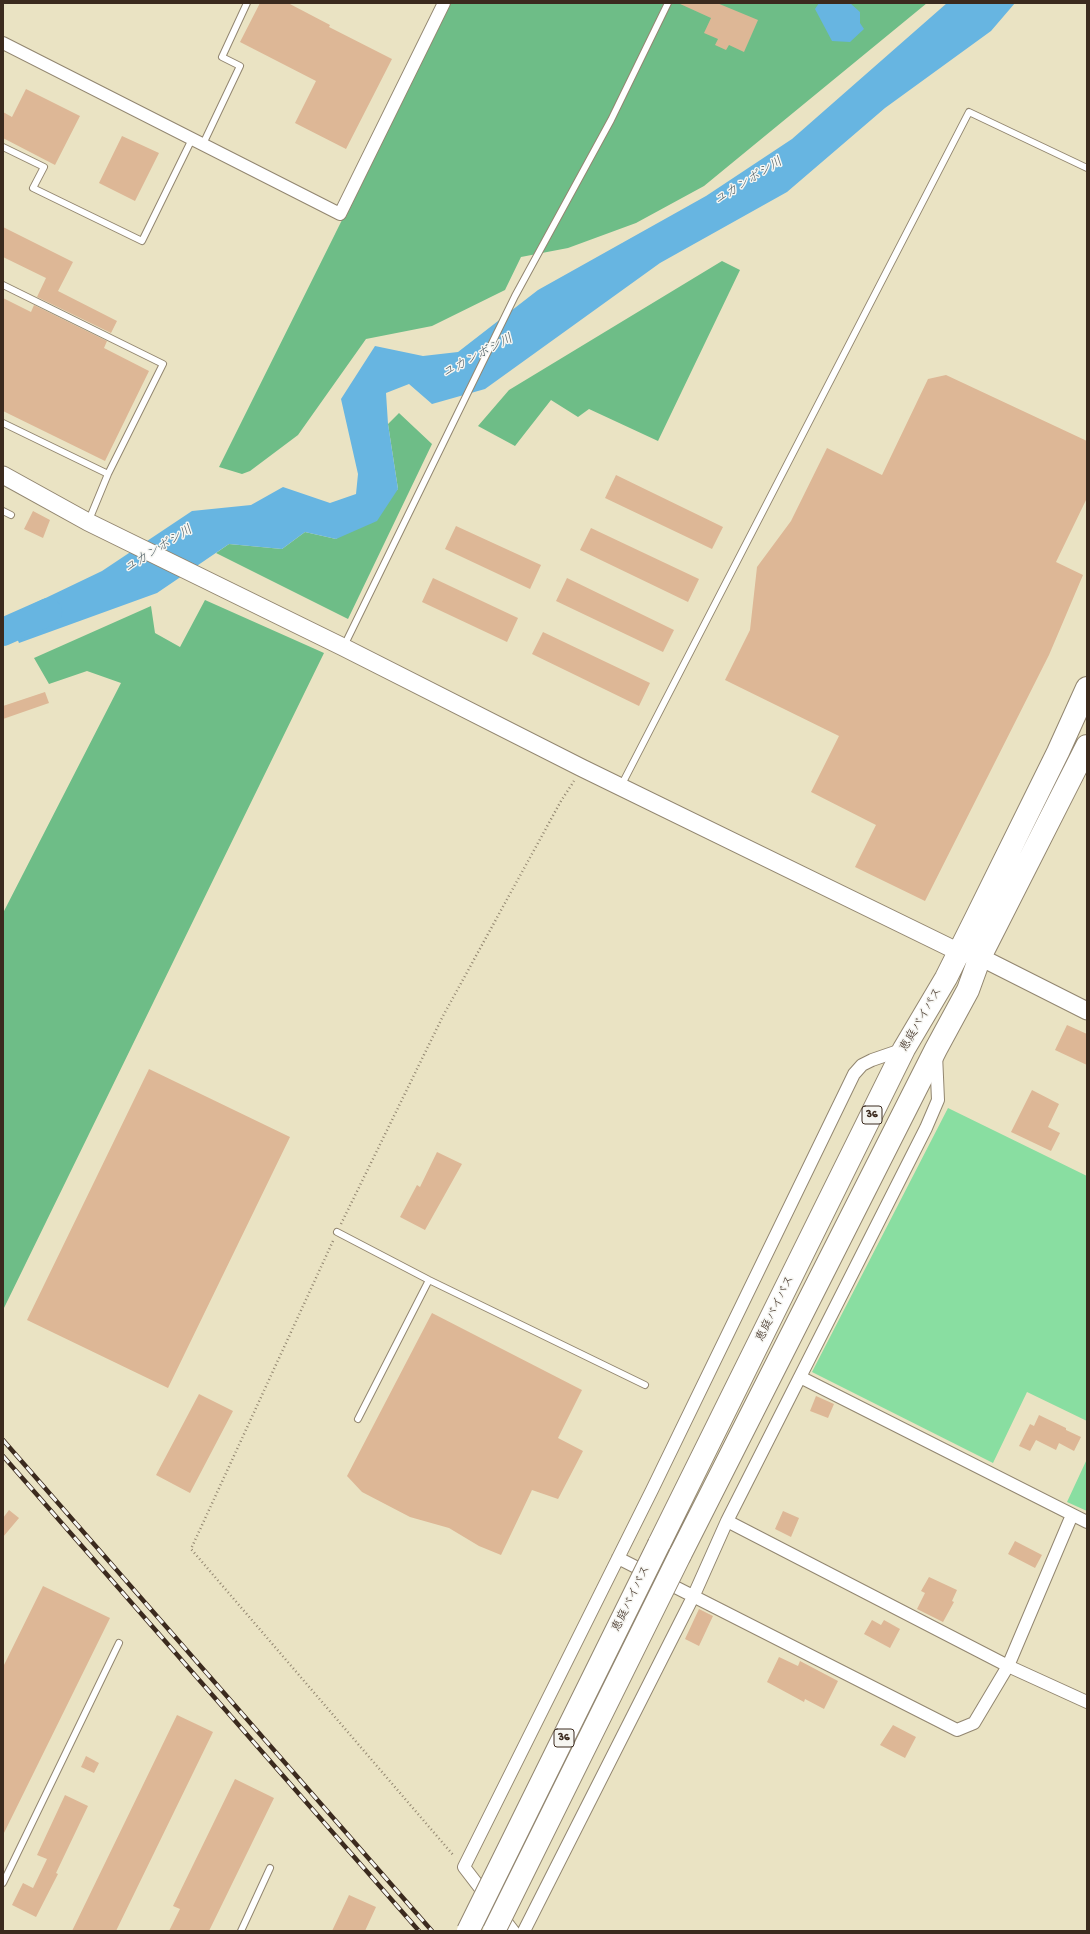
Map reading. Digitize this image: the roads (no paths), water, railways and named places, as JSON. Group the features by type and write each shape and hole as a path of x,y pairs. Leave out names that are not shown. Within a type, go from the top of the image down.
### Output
{"highway":[{"name":"恵庭バイパス","path":"468,1931 904,1049 946,978 959,952 1058,752 1087,688"},
{"name":"恵庭バイパス","path":"494,1931 680,1555 936,1049 968,990 980,958 1087,746"}],"street":[{"path":"3,43 340,214 444,3"},
{"path":"3,475 88,522 343,647 582,768 959,952 980,958 1087,1011"},
{"path":"513,1931 464,1867 618,1558 854,1074 862,1065 872,1060 904,1049"},
{"path":"524,1931 694,1596 728,1521 926,1128 938,1100 936,1049"},
{"path":"800,1376 1087,1522"},
{"path":"618,1558 957,1730 974,1723 1008,1666 1072,1515"},
{"path":"728,1521 1008,1666 1087,1702"}],"lane":[{"path":"204,144 240,66 222,57 247,3"},
{"path":"343,647 515,296 611,120 668,3"},
{"path":"621,786 969,112 1087,168"},
{"path":"3,147 44,167 33,188 142,241 192,139"},
{"path":"3,285 163,364 108,474 88,522"},
{"path":"3,423 108,474"},
{"path":"3,511 11,515"},
{"path":"337,1232 429,1280 645,1385"},
{"path":"358,1419 429,1280"},
{"path":"3,1882 119,1643"},
{"path":"241,1931 270,1868"}],"water":[{"path":"819,3 850,3 860,12 860,23 864,29 850,42 832,41 815,9"},
{"path":"947,3 1015,3 991,31 885,108 787,192 660,263 485,389 432,404 409,384 386,393 388,424 398,489 377,521 336,539 305,532 282,549 229,544 157,593 19,643 8,616 102,571 192,511 251,505 283,487 330,503 356,494 358,474 341,399 375,346 423,356 458,352 538,290 706,196 792,139"}],"waterway":[{"name":"ユカンボシ川","path":"3,632 48,612"}],"railway":[{"path":"3,1440 432,1931"},
{"path":"3,1456 419,1931"}]}
